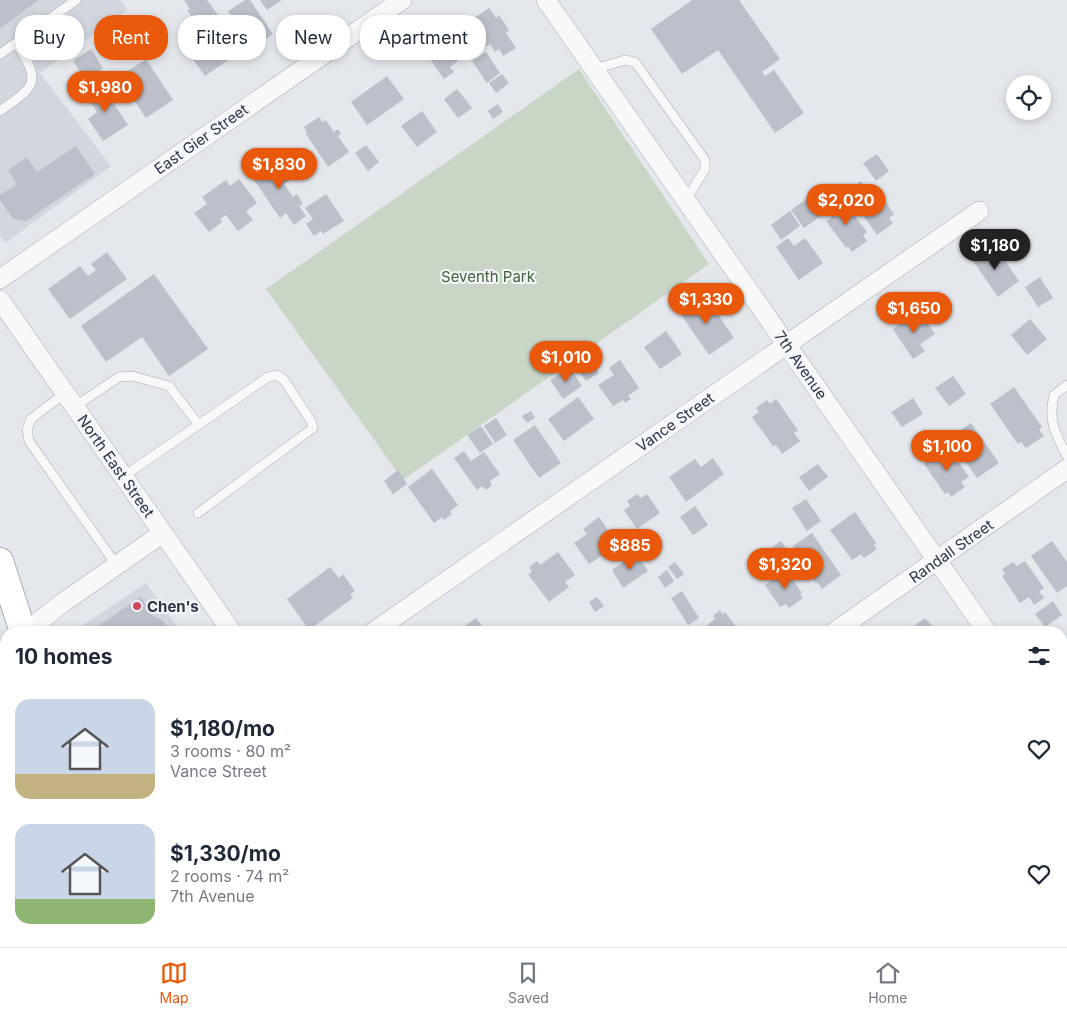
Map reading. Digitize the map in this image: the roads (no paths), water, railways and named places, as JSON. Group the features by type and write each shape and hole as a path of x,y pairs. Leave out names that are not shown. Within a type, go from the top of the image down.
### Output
{"main road":[{"path":"0,561 22,626"}],"street":[{"name":"East Gier Street","path":"0,279 402,0"},
{"name":"7th Avenue","path":"546,0 983,626"},
{"name":"Vance Street","path":"381,626 978,211"},
{"name":"North East Street","path":"0,300 124,476 226,626"},
{"name":"Randall Street","path":"843,626 1067,470"},
{"path":"32,626 163,533"}],"lane":[{"path":"55,15 76,0"},
{"path":"0,54 15,44"},
{"path":"0,111 27,92 33,78 27,60"},
{"path":"594,69 625,60 635,62 705,160 705,169 686,200"},
{"path":"124,476 268,377 277,375 284,380 311,421 313,428 198,513"},
{"path":"117,566 29,441 26,429 31,418 119,377 132,376 169,386 199,425"},
{"path":"1067,385 1054,394 1050,412 1054,431 1067,456"}],"place":[{"name":"Chen's","path":"137,606"}],"park label":[{"name":"Seventh Park","path":"488,276"}]}
